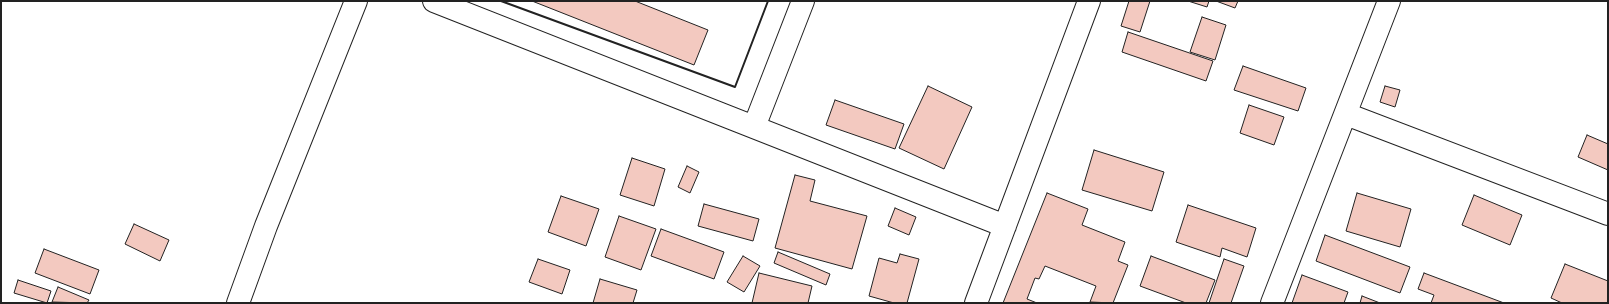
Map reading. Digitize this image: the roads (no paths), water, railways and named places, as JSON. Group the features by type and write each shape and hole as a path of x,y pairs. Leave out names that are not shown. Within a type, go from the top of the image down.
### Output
{"street":[{"path":"238,303 266,226 356,1"},
{"path":"434,1 1005,226"},
{"path":"754,127 803,1"},
{"path":"976,303 1089,1"},
{"path":"1272,303 1389,1"},
{"path":"1346,114 1608,214"}]}
